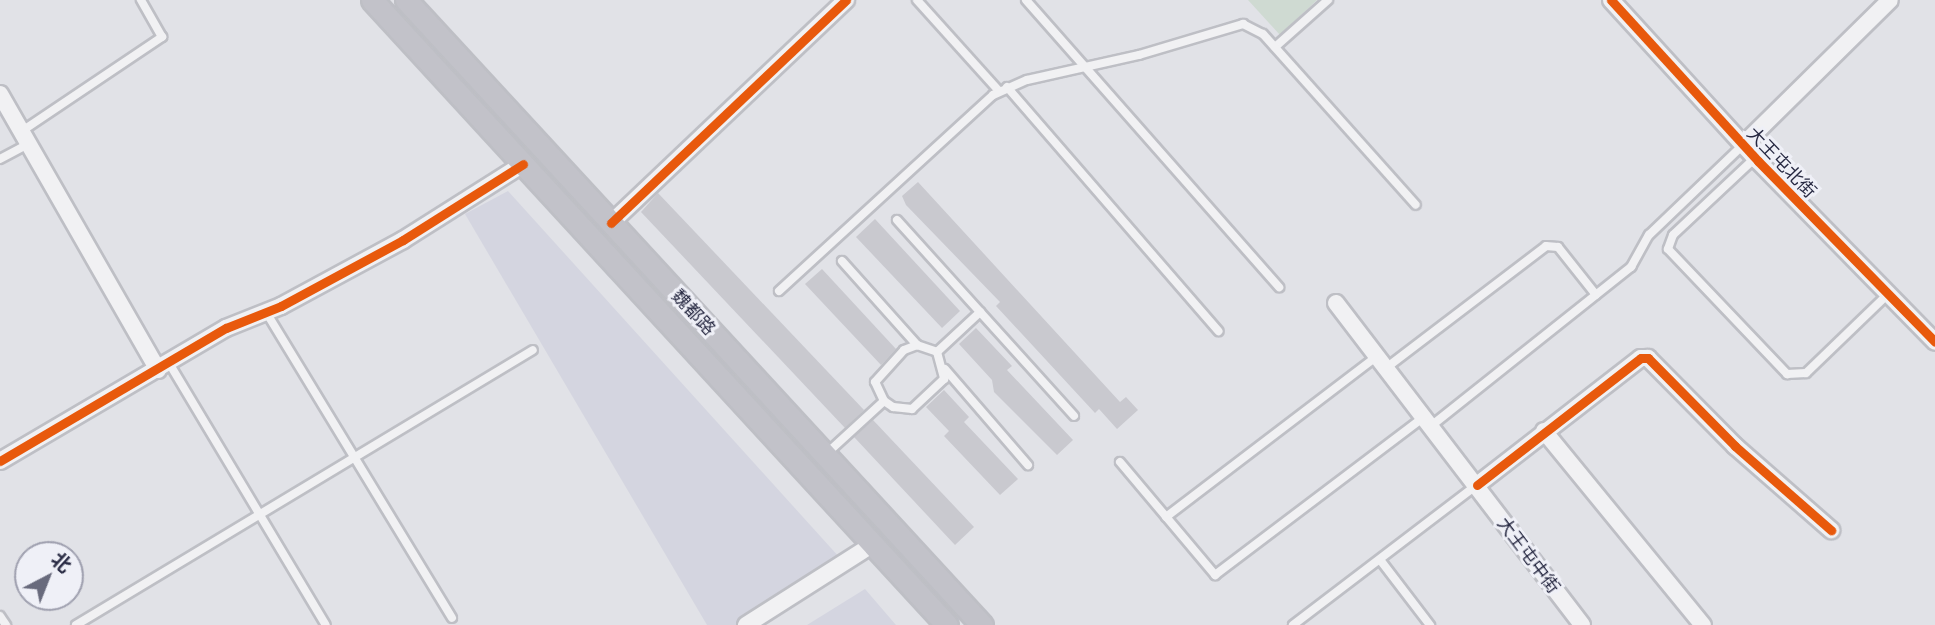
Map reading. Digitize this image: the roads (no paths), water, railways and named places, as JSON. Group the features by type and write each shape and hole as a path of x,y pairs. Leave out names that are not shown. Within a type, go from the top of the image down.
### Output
{"main road":[{"name":"魏都路","path":"372,0 947,625"},
{"name":"魏都路","path":"406,0 982,625"}],"street":[{"path":"611,223 846,0"},
{"name":"大王屯北街","path":"1611,0 1755,158 1935,342"},
{"path":"1743,145 1890,0"},
{"path":"0,94 163,366"},
{"path":"0,461 226,328 266,312 403,240 523,164"},
{"name":"大王屯中街","path":"1336,303 1582,625"},
{"path":"1477,485 1641,358 1648,358 1735,446 1831,530"},
{"path":"1544,431 1703,625"},
{"path":"746,625 873,544"}],"lane":[{"path":"0,159 162,37 141,0"},
{"path":"917,0 1003,89 1218,331"},
{"path":"1026,0 1279,287"},
{"path":"1275,47 1328,0"},
{"path":"779,290 1003,89 1243,24 1251,25 1275,47 1416,205"},
{"path":"1121,462 1214,575 1428,421 1631,267 1649,235 1743,145"},
{"path":"1755,158 1673,236 1668,249 1787,374 1806,373 1888,294"},
{"path":"897,220 1074,416"},
{"path":"1166,517 1546,246 1558,247 1596,295"},
{"path":"842,261 917,345 937,352 945,369 1028,465"},
{"path":"266,312 452,618"},
{"path":"937,352 980,312"},
{"path":"917,345 880,373 876,389 884,401 893,407 912,409 944,379 945,369"},
{"path":"76,625 533,350"},
{"path":"163,366 260,514 326,625"},
{"path":"825,455 884,401"},
{"path":"1293,625 1381,561 1477,485"},
{"path":"1381,561 1430,625"},
{"path":"0,616 6,625"}]}
